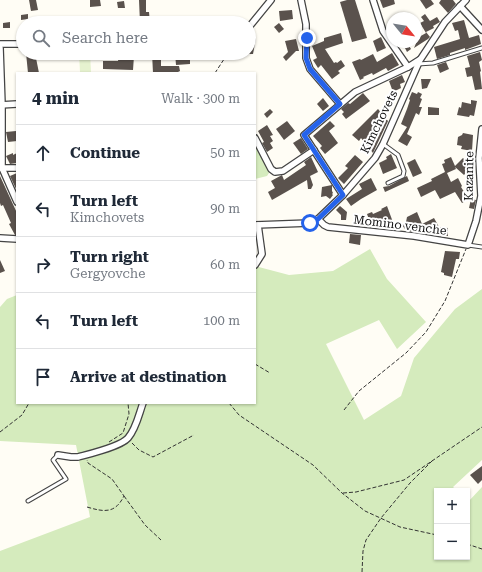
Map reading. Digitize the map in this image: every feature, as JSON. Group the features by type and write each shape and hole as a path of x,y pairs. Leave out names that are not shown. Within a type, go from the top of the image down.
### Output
{"street":[{"path":"256,18 271,0"},
{"path":"301,0 306,24 306,58 310,69 340,104"},
{"path":"373,0 384,31 408,67"},
{"name":"Kimchovets","path":"318,219 343,195 375,158 383,144 419,62 445,22 466,0"},
{"path":"460,6 482,30"},
{"path":"0,44 16,44"},
{"path":"0,48 1,168 16,200"},
{"path":"343,195 304,135 308,130 355,92 419,62"},
{"path":"1,105 16,104"},
{"name":"Kazanite","path":"468,245 476,221 481,196 482,129"},
{"path":"256,140 271,169 275,172 283,171 314,150"},
{"path":"1,168 16,168"},
{"path":"256,263 262,254 257,225 310,223 318,219"},
{"name":"Momino venche","path":"318,219 328,227 414,236 468,245"},
{"path":"0,238 16,238"},
{"path":"58,456 71,458 88,455 121,444 128,438 134,427 143,404"}],"lane":[{"path":"419,62 434,63 482,48"},
{"path":"383,144 398,155 404,171 403,176 388,183"},
{"name":"Momino venche","path":"468,245 482,247"},
{"path":"28,501 66,479 53,460 58,456"}],"path":[{"path":"216,72 223,60"},
{"path":"344,410 359,391 406,354 426,332 445,301 468,245"},
{"path":"256,365 270,374"},
{"path":"0,432 22,415 28,404"},
{"path":"110,442 124,433 128,414 128,404"},
{"path":"230,404 239,415 313,465 342,494 365,511 400,527 434,534"},
{"path":"342,494 404,480 482,427"},
{"path":"125,428 128,438 139,450 153,457 194,435"},
{"path":"88,455 86,458 88,463 112,479 145,525 161,540"},
{"path":"362,572 362,551 366,540 381,518 410,483 436,457"},
{"path":"86,507 99,511 108,511 120,504 124,496"},
{"path":"470,545 482,550"}],"green space":[{"path":"79,60 90,60 91,72 80,72"},
{"path":"256,144 269,169 267,176 256,179"},
{"path":"370,249 387,279 426,322 397,349 379,320 326,344 364,420 401,396 414,358 455,309 482,289 482,460 453,487 454,488 434,488 434,560 470,560 470,500 482,487 482,572 0,572 0,551 90,517 76,445 0,441 0,307 7,299 16,295 16,404 256,404 256,266 289,275 333,271"}],"building":[{"path":"29,0 36,0 38,10 31,11"},
{"path":"90,0 100,0 101,6 90,7"},
{"path":"139,0 146,0 146,12 149,12 149,16 140,16"},
{"path":"355,0 367,38 352,42 340,2"},
{"path":"380,0 394,0 395,4 383,8"},
{"path":"420,0 431,0 434,4 426,9"},
{"path":"441,0 453,0 456,4 448,13 439,3"},
{"path":"124,1 125,8 118,8 117,2"},
{"path":"292,10 293,19 280,21 279,11"},
{"path":"28,14 28,16 21,16"},
{"path":"425,14 430,21 437,17 440,22 433,26 434,28 426,32 430,37 422,43 422,35 426,33 422,26 422,22 424,21 422,16"},
{"path":"464,20 469,38 479,35 481,44 465,50 465,48 450,53 450,55 437,59 434,47 460,39 458,30 455,31 452,23"},
{"path":"10,22 10,28 3,28 3,23"},
{"path":"279,23 284,29 279,33 274,27"},
{"path":"341,33 343,43 325,49 334,63 341,60 345,66 338,71 340,73 332,79 321,65 318,68 313,60 317,58 312,46 324,41 324,38"},
{"path":"381,37 386,48 377,52 373,41"},
{"path":"296,39 299,51 296,51 286,61 283,57 288,52 285,41"},
{"path":"405,48 410,48 411,49 407,52"},
{"path":"480,52 482,60 479,62 482,89 475,90 472,76 467,77 465,68 470,67 467,56"},
{"path":"392,53 399,65 388,71 386,68 373,75 372,73 360,80 352,62 361,60 373,54 377,62"},
{"path":"27,60 36,60 39,72 28,72"},
{"path":"134,60 133,70 103,69 103,61"},
{"path":"152,60 161,60 161,66 179,66 180,71 178,72 153,72"},
{"path":"176,60 190,60 190,64 176,65"},
{"path":"446,62 449,69 440,73 437,65"},
{"path":"402,75 405,82 400,84 401,88 393,92 389,81"},
{"path":"421,79 431,79 427,88 422,89"},
{"path":"412,92 422,94 419,107 422,107 419,115 416,113 407,134 412,137 407,146 398,141 407,127 401,124"},
{"path":"363,93 370,101 346,119 342,114 344,112 341,109 348,103 350,104"},
{"path":"323,98 329,106 323,111 317,104"},
{"path":"471,100 477,101 474,116 470,115 469,117 457,115 459,107 461,108 462,102 471,104"},
{"path":"428,107 439,108 439,115 428,115"},
{"path":"270,109 273,112 267,118 264,114"},
{"path":"378,109 388,121 373,153 361,138 359,141 352,135"},
{"path":"287,121 295,131 284,140 276,129"},
{"path":"330,121 335,126 329,131 338,143 325,154 320,148 322,146 313,136"},
{"path":"267,125 273,135 270,136 273,141 270,143 273,148 267,152 258,131"},
{"path":"16,131 16,141 8,142 6,132"},
{"path":"463,133 473,135 472,151 461,149 462,146 457,145 458,137"},
{"path":"301,138 308,149 301,154 293,143"},
{"path":"13,153 13,155 16,154 16,163 10,164 6,156"},
{"path":"391,154 397,168 383,174 379,163 387,159 386,157"},
{"path":"355,155 363,162 344,184 338,178 348,168 345,166"},
{"path":"311,157 318,172 310,176 313,185 311,189 308,189 307,180 272,200 268,192 275,188 271,181 282,175 284,180 306,165 304,162"},
{"path":"451,157 455,166 463,158 465,160 467,158 472,163 464,175 455,167 456,169 447,173 451,182 458,178 462,186 461,187 470,198 462,203 455,192 440,199 435,190 421,197 417,188 432,181 431,179 445,172 442,164 445,163 444,160"},
{"path":"415,159 422,173 413,177 407,163"},
{"path":"16,173 16,189 10,176"},
{"path":"0,176 16,211 16,235 9,224 11,223 3,205 1,206"},
{"path":"407,176 409,181 385,192 383,187 389,186"},
{"path":"371,178 377,190 351,206 346,199 362,189 359,184"},
{"path":"332,185 333,195 330,199 326,196 321,197 322,187"},
{"path":"471,199 476,200 474,209 469,208"},
{"path":"340,206 347,212 346,220 341,220 341,215 336,210"},
{"path":"387,206 394,225 389,227 388,225 385,226 383,221 371,225 367,214 372,212 373,214"},
{"path":"417,212 422,224 434,218 439,227 448,228 448,236 437,235 426,231 428,234 408,231 409,227 405,229 402,225 406,222 407,217"},
{"path":"350,234 361,235 360,245 349,243"},
{"path":"445,251 460,252 459,259 456,259 452,277 444,275 444,273 441,272"},
{"path":"0,260 5,271 0,273"},
{"path":"482,466 482,480 478,484 470,475"}],"route":[{"path":"307,38 306,58 310,69 340,104 304,135 343,195 318,219 310,223"}]}
